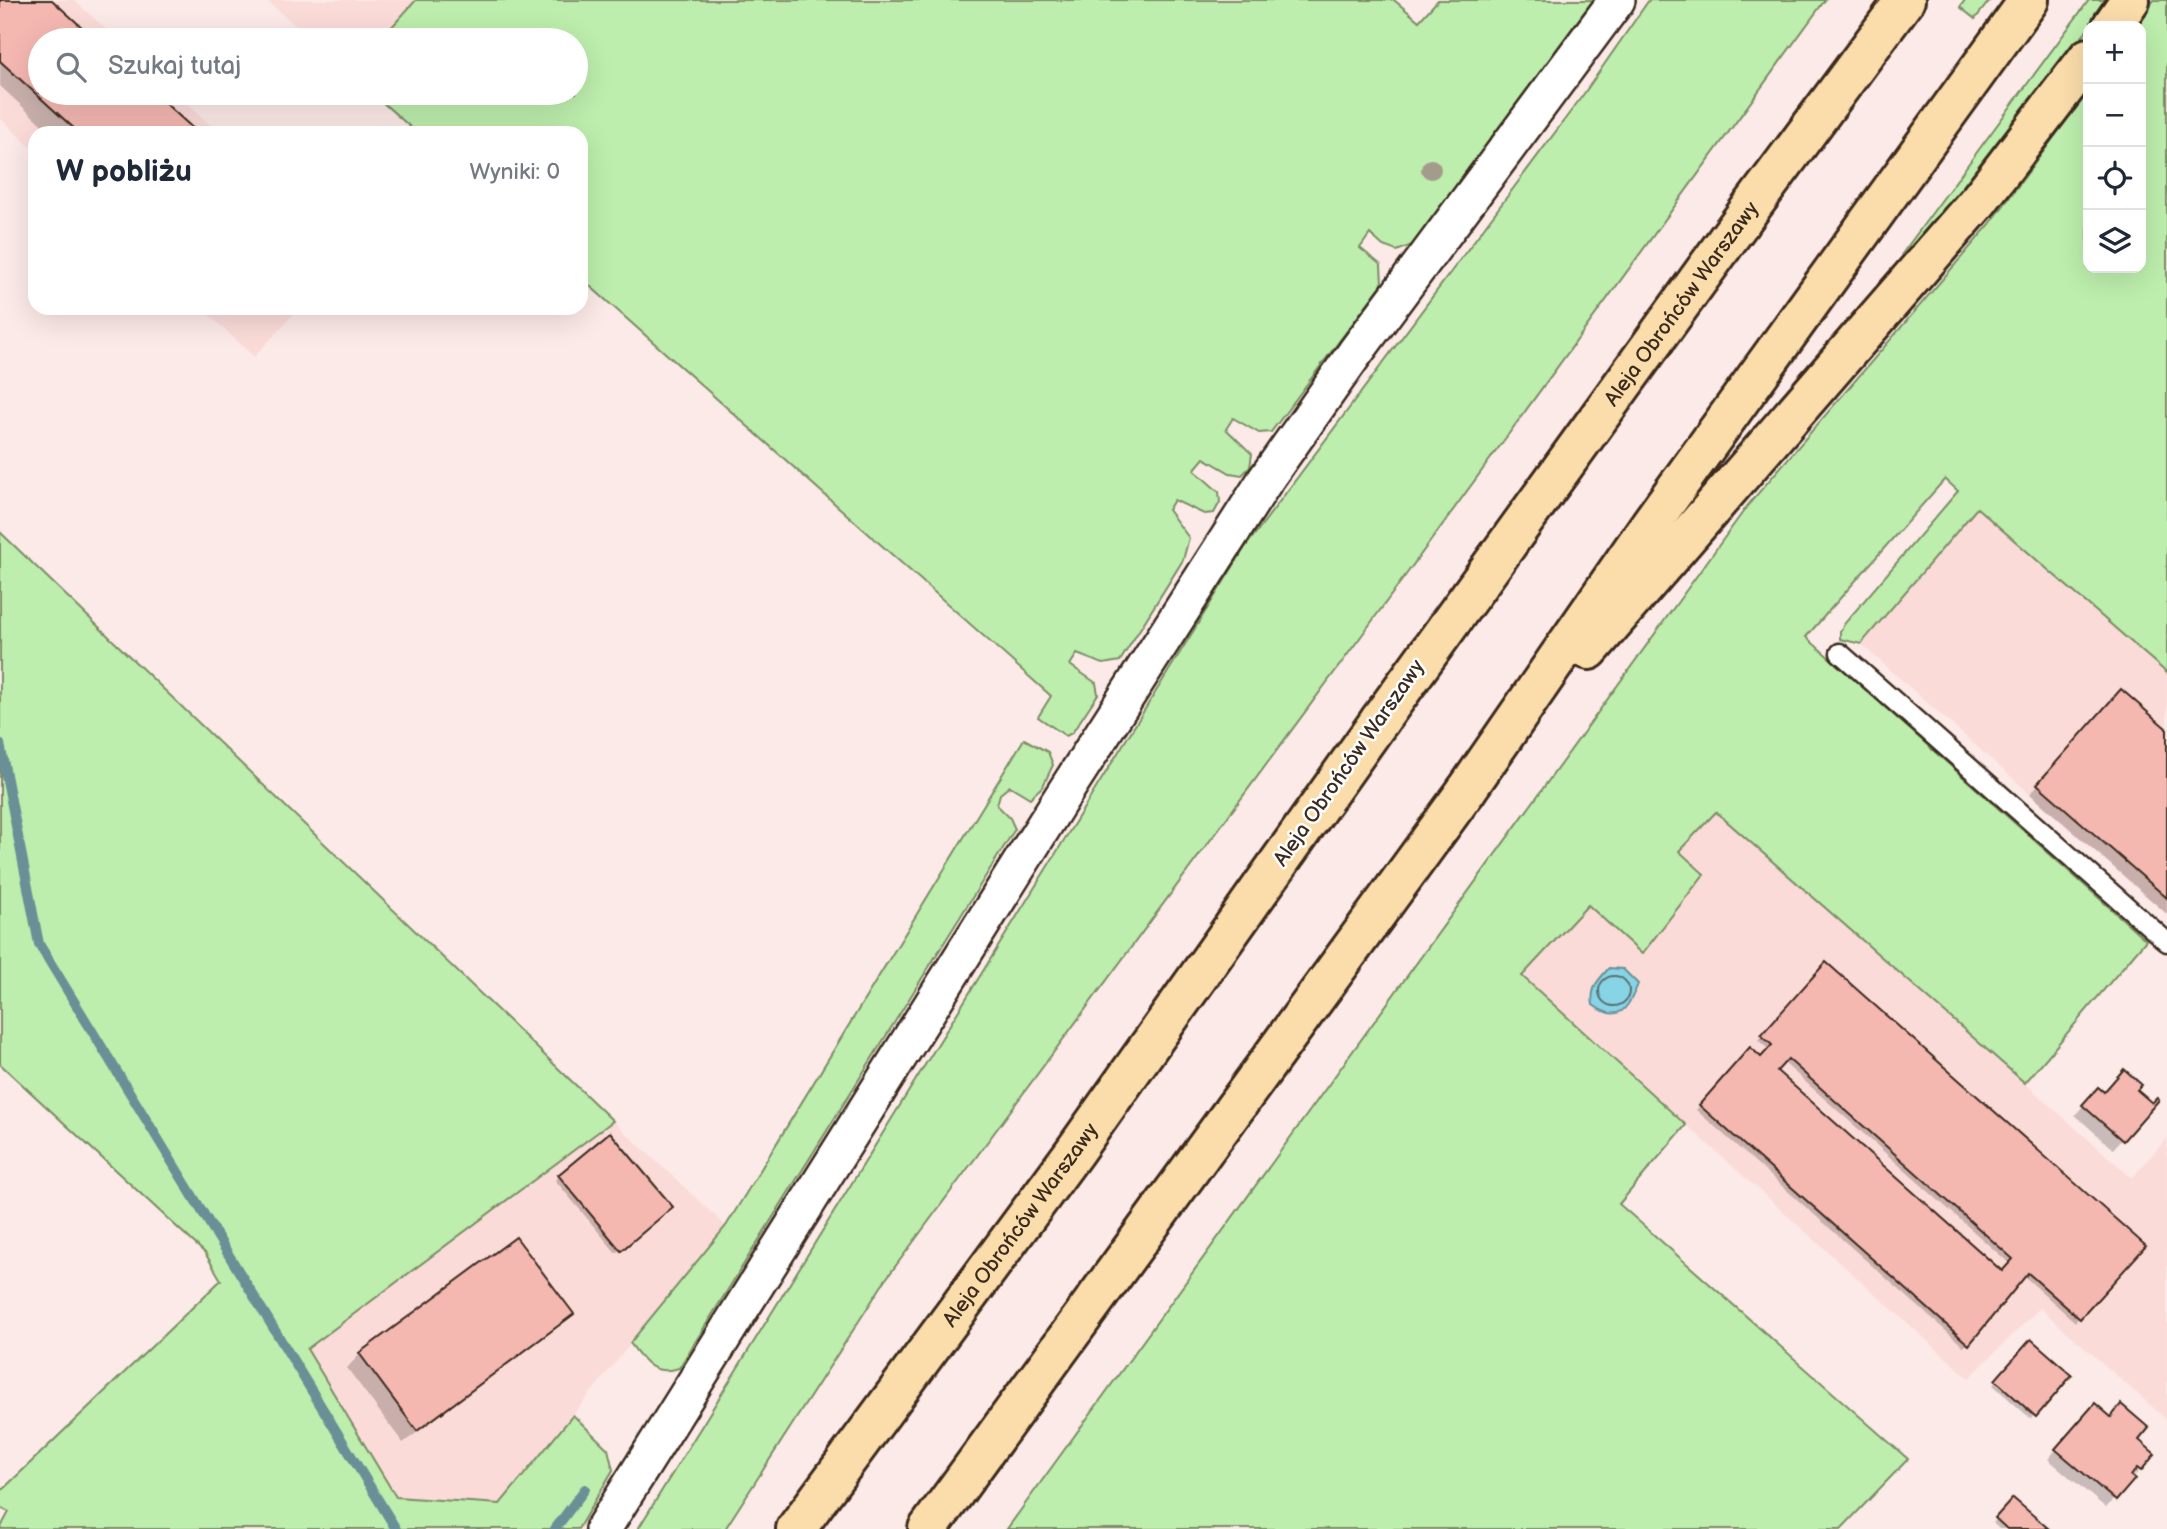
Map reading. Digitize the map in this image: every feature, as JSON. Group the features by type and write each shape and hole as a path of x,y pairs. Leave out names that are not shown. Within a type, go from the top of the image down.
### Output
{"main road":[{"name":"Aleja Obrońców Warszawy","path":"796,1529 1074,1152 1380,720 1719,251 1905,0"},
{"path":"928,1529 1466,791 1651,523 2029,0"},
{"path":"2115,21 2130,0"},
{"path":"1466,791 1979,200 2083,65"}],"street":[{"path":"603,1529 1074,776 1266,479 1355,353 1617,0"}],"lane":[{"path":"1840,653 2167,942"}],"shaded area":[{"path":"0,0 74,0 105,28 28,28 28,105 188,105 211,126 28,126 28,144 0,118"},
{"path":"266,0 416,0 391,28 298,28"},
{"path":"209,315 293,315 254,357"},
{"path":"1977,507 2167,673 2167,915 1861,644"},
{"path":"1716,811 2132,1178 2167,1138 2167,1420 2040,1308 1969,1378 1521,977 1588,905 1642,954 1704,874 1679,851"},
{"path":"613,1121 726,1226 500,1505 396,1497 306,1348"}],"green space":[{"path":"416,0 1394,0 1419,21 1438,0 1593,0 1412,245 1397,251 1383,246 1370,234 1360,248 1381,265 1382,284 1271,432 1259,433 1233,418 1226,429 1252,454 1250,467 1242,475 1230,473 1204,458 1194,470 1219,492 1220,502 1214,513 1204,514 1174,500 1168,510 1189,538 1183,560 1120,661 1103,664 1077,654 1070,665 1096,683 1098,694 1072,733 1066,736 1038,717 1051,696 588,284 588,126 409,126 386,105 588,105 588,28 391,28"},
{"path":"1649,0 1825,0 1362,635 886,1279 725,1529 638,1529 1244,549 1583,95"},
{"path":"1965,0 1990,0 1975,19 1960,7"},
{"path":"2089,0 2109,0 2094,21 2083,21 2083,36 1963,200 1911,254 1902,254"},
{"path":"2154,0 2167,0 2167,673 1977,508 1861,644 1840,639 1840,631 1845,623 1958,491 1945,479 1806,637 2146,940 2025,1083 1716,812 1679,851 1704,874 1642,954 1588,905 1522,976 1686,1125 1619,1204 1908,1459 1841,1529 1007,1529 1748,505 1990,224 2083,98 2083,273 2146,273 2146,21 2139,21"},
{"path":"0,532 613,1121 307,1349 396,1497 500,1504 573,1415 608,1449 613,1470 578,1529 0,1529 9,1512 0,1507 0,1492 221,1280 205,1253 0,1064"},
{"path":"1024,739 1048,752 1053,765 1043,786 1030,798 1010,786 1000,794 997,805 1010,818 1015,829 679,1368 662,1370 650,1366 630,1343 726,1226"}],"water":[{"path":"1609,968 1623,969 1638,984 1626,1007 1616,1013 1602,1011 1593,1005 1592,999 1598,980"}],"building":[{"path":"0,0 52,0 83,28 28,28 28,87 0,61"},
{"path":"48,105 167,105 190,126 71,126"},
{"path":"2121,689 2167,729 2167,898 2037,784"},
{"path":"1826,962 2146,1246 2080,1319 2028,1273 1969,1345 1699,1105 1750,1047 1761,1057 1772,1045 1761,1035","holes":["1788,1059 2013,1259 2002,1271 1777,1071"]},
{"path":"2124,1069 2142,1085 2137,1090 2152,1103 2157,1098 2159,1100 2123,1141 2082,1105 2098,1087 2104,1092"},
{"path":"610,1132 673,1207 621,1251 558,1175"},
{"path":"516,1237 574,1314 417,1431 359,1353"},
{"path":"2031,1339 2072,1375 2036,1417 1995,1380"},
{"path":"2095,1403 2111,1417 2121,1404 2149,1428 2139,1440 2155,1454 2141,1471 2137,1468 2131,1476 2135,1479 2116,1501 2055,1449"},
{"path":"2013,1498 2049,1529 2007,1529 1995,1518"}],"waterway":[{"path":"0,744 39,944 396,1529"},
{"path":"555,1529 585,1489"}]}
